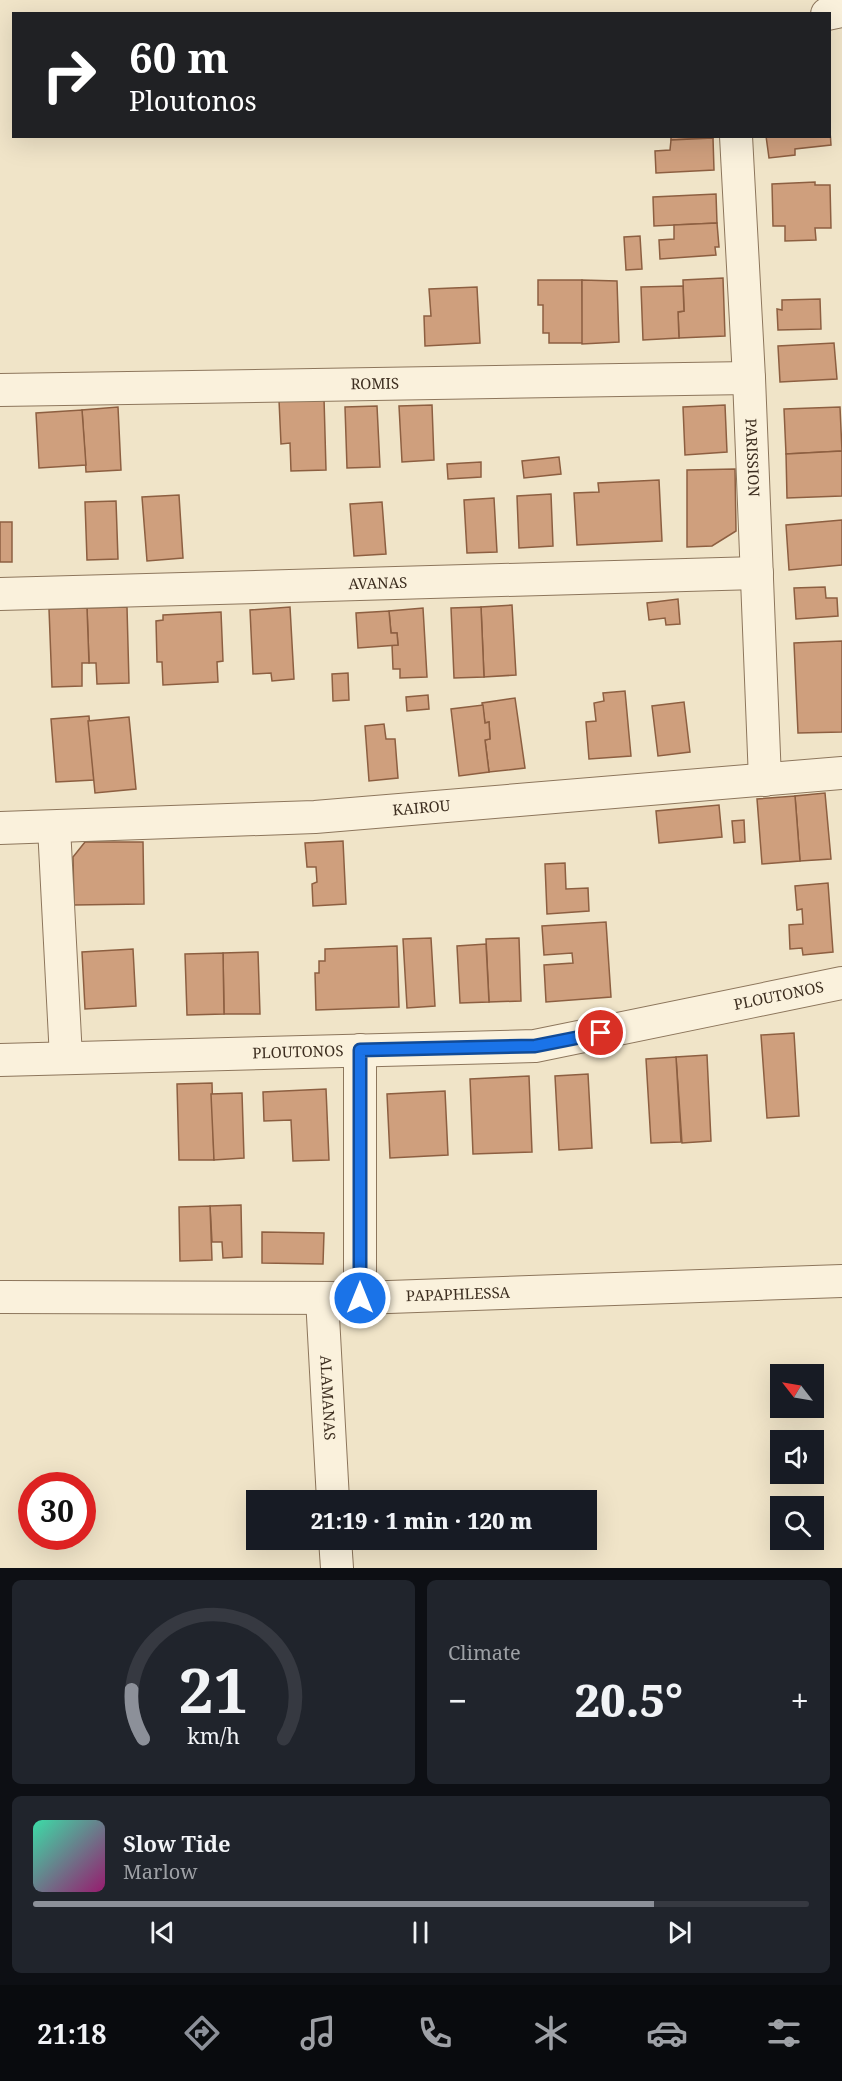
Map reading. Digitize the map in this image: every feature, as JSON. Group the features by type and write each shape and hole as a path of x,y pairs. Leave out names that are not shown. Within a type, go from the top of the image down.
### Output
{"street":[{"name":"PARISSION","path":"736,138 749,378 765,780"},
{"name":"ROMIS","path":"0,390 749,378"},
{"name":"AVANAS","path":"0,594 757,573"},
{"name":"KAIROU","path":"0,828 315,818 842,774"},
{"path":"54,827 66,1058"},
{"name":"PLOUTONOS","path":"0,1060 535,1046 842,983"},
{"path":"360,1050 360,1298"},
{"name":"PAPAPHLESSA","path":"0,1297 360,1298 842,1281"},
{"name":"ALAMANAS","path":"322,1298 332,1490"},
{"path":"336,1550 337,1568"}],"building":[{"path":"671,138 713,138 671,140"},
{"path":"713,138 714,170 656,173 655,151 670,150 671,140"},
{"path":"766,138 830,138 831,145 795,149 795,155 769,158"},
{"path":"815,182 815,185 830,185 831,228 815,228 816,240 785,241 785,226 773,226 772,184"},
{"path":"716,194 717,223 654,226 653,197"},
{"path":"717,223 719,247 715,247 716,255 660,259 659,240 674,239 674,225"},
{"path":"640,236 642,269 626,270 624,237"},
{"path":"723,278 725,336 679,338 678,312 684,311 683,280"},
{"path":"538,280 582,280 583,343 549,343 549,333 543,333 543,305 538,305"},
{"path":"582,280 617,281 619,342 582,344"},
{"path":"683,286 684,311 678,312 679,338 643,340 641,287"},
{"path":"477,287 480,343 425,346 424,316 431,316 429,289"},
{"path":"820,299 821,329 778,330 777,309 782,310 782,300"},
{"path":"834,343 837,379 780,382 778,346"},
{"path":"324,398 326,470 291,471 290,443 281,444 279,400"},
{"path":"432,405 434,460 402,462 399,406"},
{"path":"725,405 727,452 685,455 683,407"},
{"path":"377,406 380,467 347,468 345,407"},
{"path":"118,407 121,470 86,472 82,410"},
{"path":"840,407 842,451 786,454 784,409"},
{"path":"82,410 86,465 39,468 36,413"},
{"path":"842,451 842,496 787,498 786,454"},
{"path":"559,457 561,474 524,478 522,461"},
{"path":"481,462 481,477 448,479 447,464"},
{"path":"735,469 736,531 712,546 687,547 687,470"},
{"path":"659,480 662,541 577,545 574,493 599,492 598,483"},
{"path":"551,494 553,546 519,548 517,496"},
{"path":"179,495 183,558 147,561 142,497"},
{"path":"494,498 497,552 467,553 464,500"},
{"path":"116,501 118,559 87,560 85,502"},
{"path":"382,502 386,554 354,556 350,504"},
{"path":"842,520 842,565 789,570 786,525"},
{"path":"0,522 12,522 12,562 0,562"},
{"path":"825,587 826,598 837,598 838,616 796,619 794,588"},
{"path":"678,599 680,624 666,625 665,618 649,620 647,603"},
{"path":"512,605 516,675 484,677 481,607"},
{"path":"127,607 129,683 97,684 96,663 89,663 87,608"},
{"path":"290,607 294,679 272,681 271,673 253,674 250,610"},
{"path":"481,607 484,677 454,678 451,608"},
{"path":"87,608 89,663 82,663 82,686 52,687 49,609"},
{"path":"423,608 427,677 400,678 400,669 393,669 392,645 398,645 397,633 391,633 389,611"},
{"path":"389,611 391,633 397,633 398,645 358,648 356,613"},
{"path":"221,612 223,661 217,662 218,682 163,685 162,662 157,662 156,621 163,620 163,615"},
{"path":"842,641 842,732 798,733 794,643"},
{"path":"348,673 349,700 333,701 332,674"},
{"path":"625,691 631,756 589,759 586,722 596,721 594,703 604,701 603,693"},
{"path":"428,695 429,709 407,711 406,697"},
{"path":"515,698 525,768 489,772 485,740 490,739 489,722 485,723 482,703"},
{"path":"684,702 690,752 658,756 652,706"},
{"path":"483,705 485,723 489,722 490,739 485,740 489,772 459,776 451,709"},
{"path":"89,716 94,780 56,782 51,719"},
{"path":"129,717 136,789 95,793 88,721"},
{"path":"384,724 386,739 395,739 398,778 369,781 365,726"},
{"path":"825,793 831,859 800,861 795,796"},
{"path":"795,796 800,861 762,864 757,799"},
{"path":"719,805 722,837 659,843 656,811"},
{"path":"744,820 745,842 734,843 732,821"},
{"path":"343,841 346,904 313,906 312,884 317,882 316,867 307,867 305,843"},
{"path":"85,842 143,842 144,904 74,905 73,857"},
{"path":"565,863 566,889 588,888 589,911 547,914 545,864"},
{"path":"828,883 833,952 803,955 802,948 790,949 789,925 803,924 802,909 797,910 795,886"},
{"path":"606,922 611,997 546,1002 544,965 573,963 572,953 544,955 542,926"},
{"path":"431,938 435,1006 407,1008 403,939"},
{"path":"519,938 521,1001 489,1002 486,939"},
{"path":"486,944 489,1002 460,1003 457,946"},
{"path":"397,946 399,1007 316,1010 315,973 319,973 319,961 325,961 325,949"},
{"path":"133,949 136,1006 85,1009 82,952"},
{"path":"258,952 260,1014 224,1014 223,953"},
{"path":"223,953 224,1014 187,1015 185,954"},
{"path":"794,1033 799,1116 767,1118 761,1035"},
{"path":"707,1055 711,1141 682,1143 676,1057"},
{"path":"676,1057 681,1142 651,1143 646,1059"},
{"path":"588,1074 592,1148 559,1150 555,1076"},
{"path":"529,1076 532,1152 473,1154 470,1079"},
{"path":"212,1083 214,1160 179,1160 177,1084"},
{"path":"326,1089 329,1160 293,1161 291,1120 264,1121 263,1092"},
{"path":"445,1091 448,1155 390,1158 387,1094"},
{"path":"242,1093 244,1158 214,1160 211,1094"},
{"path":"241,1205 242,1257 223,1258 222,1242 212,1242 210,1206"},
{"path":"210,1206 212,1260 180,1261 179,1207"},
{"path":"262,1232 324,1233 323,1264 262,1263"}],"route":[{"path":"360,1298 360,1050 535,1046 601,1033"}]}
